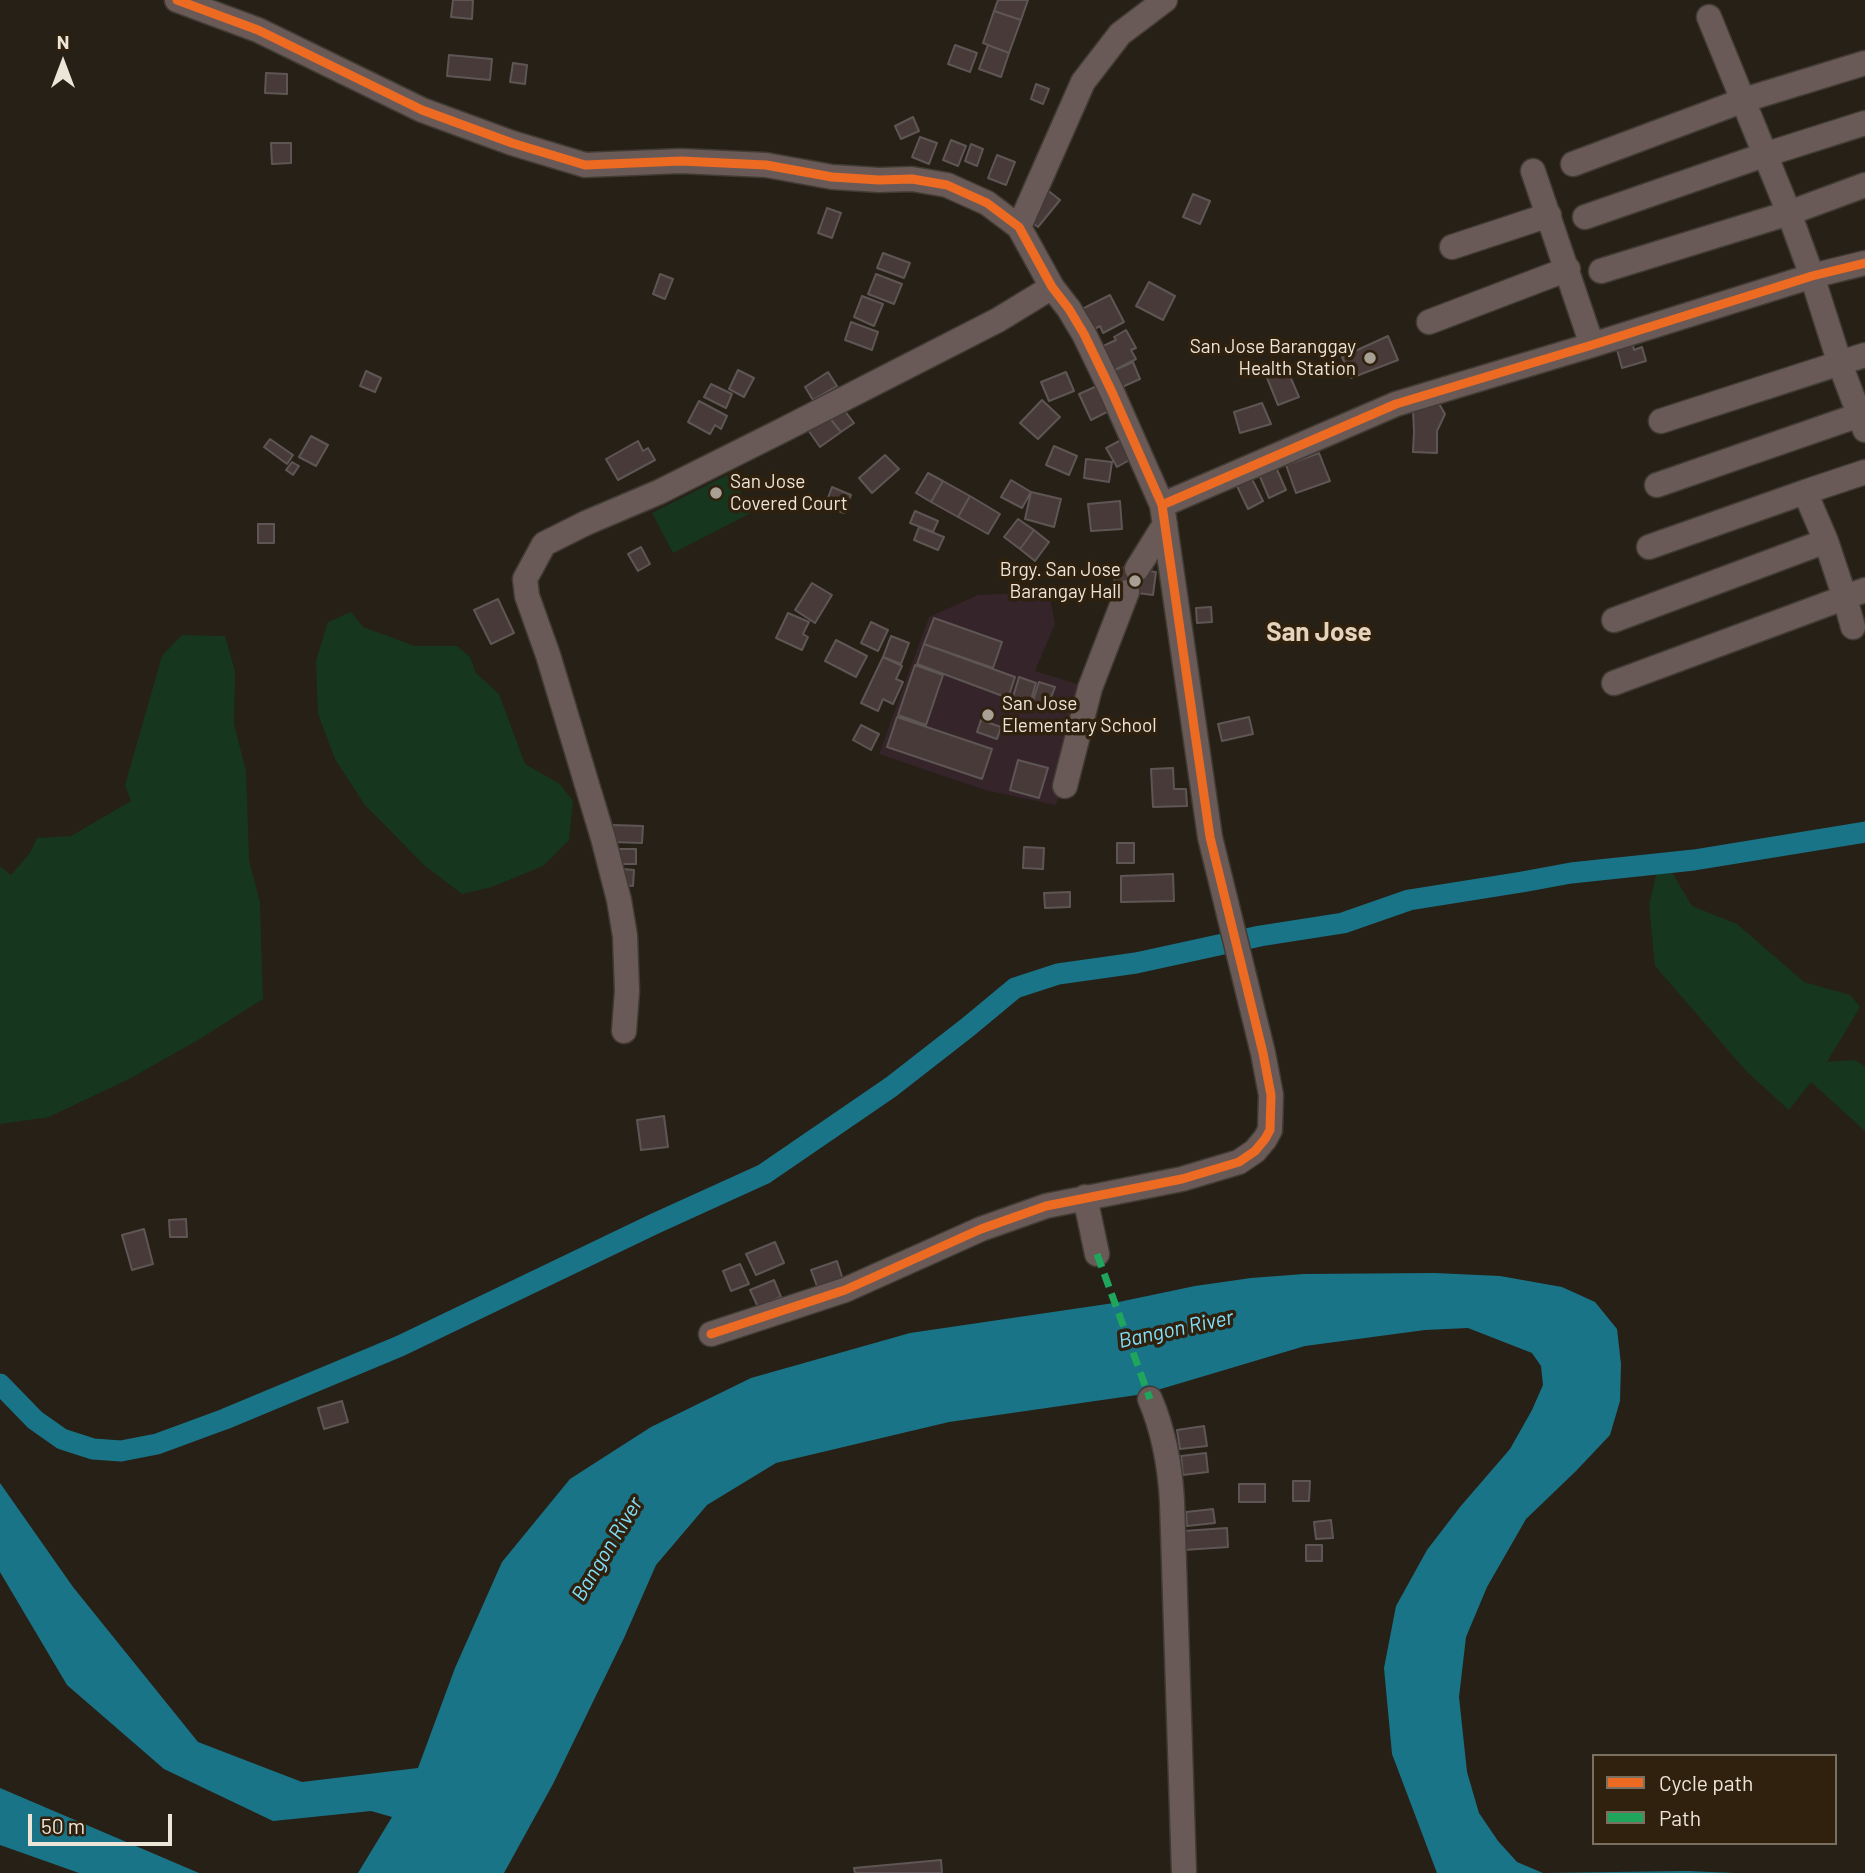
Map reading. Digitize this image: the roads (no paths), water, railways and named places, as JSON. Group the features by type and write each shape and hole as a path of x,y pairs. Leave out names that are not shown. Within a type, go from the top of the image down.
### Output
{"street":[{"path":"177,0 258,30 422,110 512,143 585,165 681,161 766,165 832,177 879,180 912,178 947,185 987,203 1019,228 1052,287 1084,334 1164,514 1210,837 1263,1053 1271,1095 1270,1130 1255,1151 1239,1162 1182,1179 1046,1206 981,1229 845,1290 711,1334"},
{"path":"1019,228 1083,82 1120,34 1165,0"},
{"path":"1657,485 1863,419 1840,364 1789,213 1709,17"},
{"path":"1573,164 1744,100 1865,63"},
{"path":"1585,217 1865,123"},
{"path":"1533,171 1592,345"},
{"path":"1601,271 1789,213 1865,185"},
{"path":"1452,247 1549,215"},
{"path":"1065,786 1090,688 1132,581 1164,514 1396,404 1812,276 1865,263"},
{"path":"1429,322 1568,269"},
{"path":"624,1031 626,950 619,900 548,655 527,596 525,579 544,544 659,492 769,437 998,320 1052,287"},
{"path":"1661,421 1865,355"},
{"path":"1649,547 1865,472"},
{"path":"1805,492 1826,541 1855,594 1853,627"},
{"path":"1614,620 1826,541"},
{"path":"1614,683 1855,594"},
{"path":"1085,1197 1097,1254"},
{"path":"1150,1399 1166,1450 1172,1501 1184,1873"}],"water":[{"name":"Bangon River","path":"1434,1273 1500,1276 1562,1287 1595,1302 1617,1329 1621,1364 1620,1401 1610,1435 1526,1519 1487,1587 1466,1637 1459,1697 1467,1772 1479,1813 1498,1841 1517,1862 1543,1873 1437,1873 1392,1754 1384,1668 1396,1606 1427,1550 1510,1449 1543,1385 1541,1366 1532,1353 1468,1328 1425,1330 1305,1346 1144,1394 949,1422 776,1463 707,1505 656,1565 624,1638 553,1784 504,1873 358,1873 392,1817 371,1811 273,1821 164,1769 67,1685 0,1572 0,1483 73,1587 198,1742 302,1782 418,1768 455,1668 502,1562 570,1479 651,1427 751,1378 910,1333 1114,1303 1195,1286 1304,1274"},
{"path":"0,1788 199,1873 79,1873 0,1845"},
{"path":"1687,1871 1735,1873 1543,1873"}],"waterway":[{"path":"0,1384 35,1420 62,1439 93,1449 121,1451 157,1444 225,1419 400,1346 764,1174 891,1087 1015,988 1058,974 1136,963 1260,936 1343,923 1409,900 1571,873 1694,860 1865,832"}],"place":[{"name":"San Jose Baranggay Health Station","path":"1370,358"},
{"name":"San Jose Covered Court","path":"716,493"},
{"name":"Brgy. San Jose Barangay Hall","path":"1135,581"},
{"name":"San Jose Elementary School","path":"988,715"}],"district":[{"name":"San Jose","path":"1319,632"}]}
